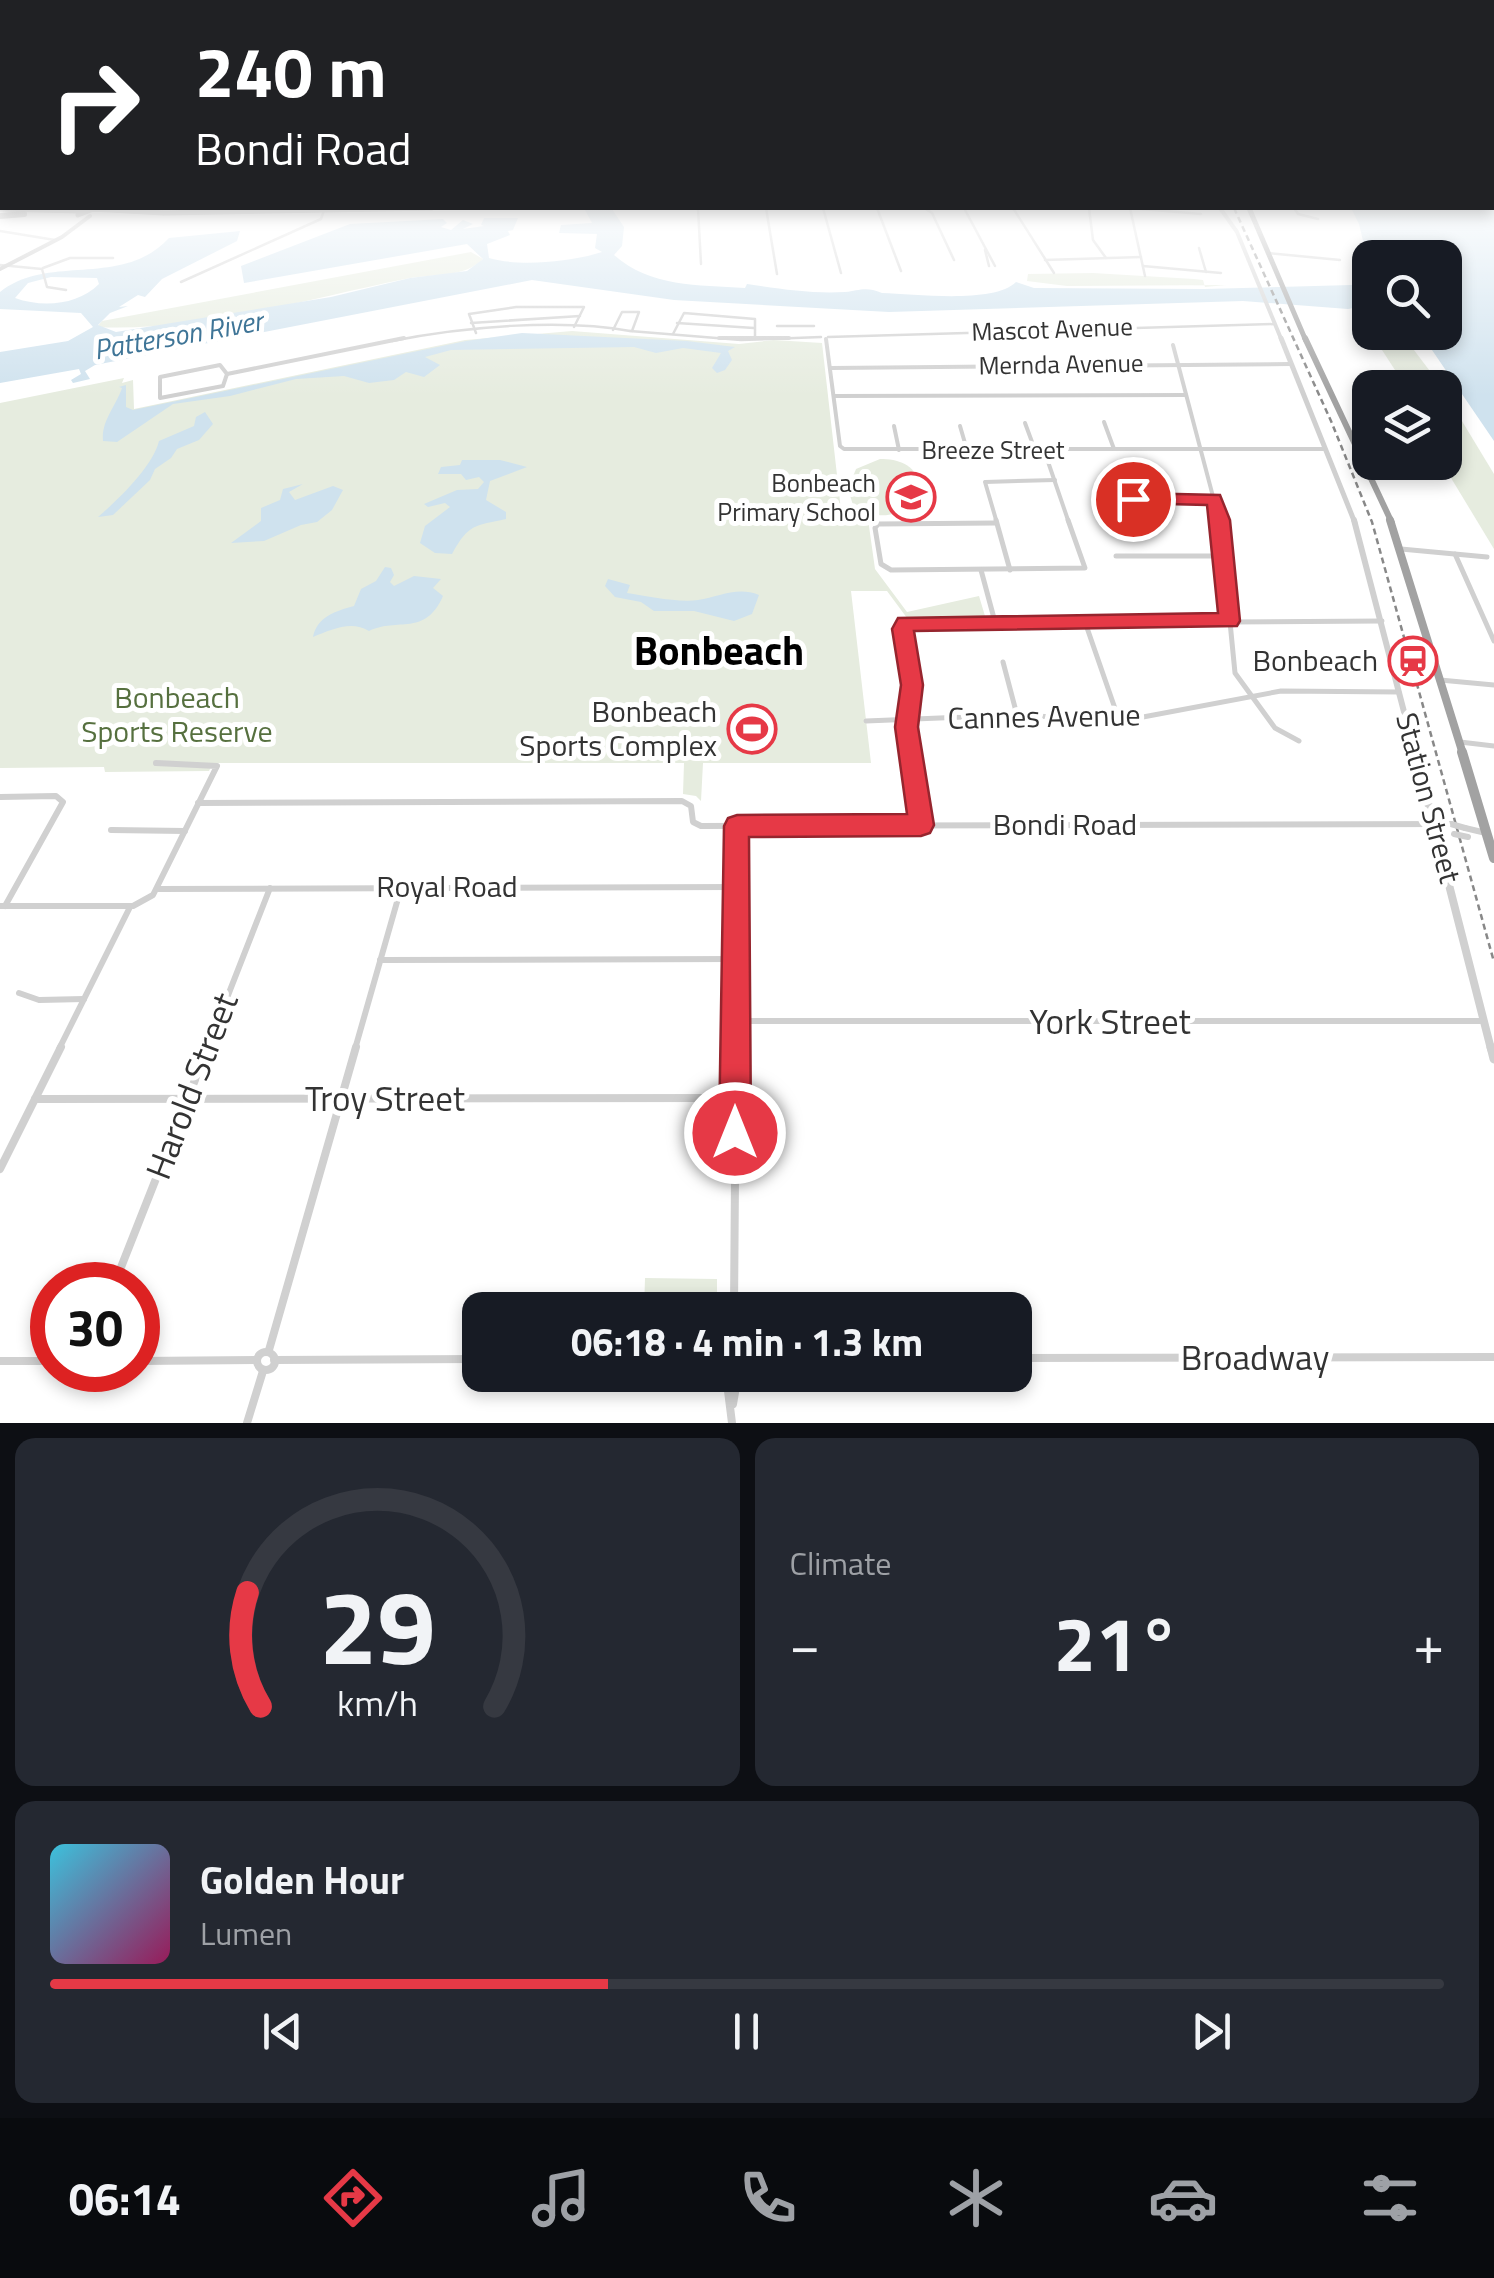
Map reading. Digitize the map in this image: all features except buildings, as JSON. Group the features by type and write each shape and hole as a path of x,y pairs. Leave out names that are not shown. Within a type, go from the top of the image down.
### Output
{"highway":[{"path":"1272,262 1401,549 1494,858"}],"street":[{"path":"2,266 42,269 59,262"},
{"path":"181,282 224,262"},
{"path":"776,262 778,274"},
{"path":"838,262 841,273"},
{"path":"896,262 900,272"},
{"path":"1047,262 1054,273"},
{"path":"1142,262 1145,276"},
{"path":"1203,262 1206,272"},
{"name":"Station Street","path":"1250,262 1356,522 1494,1059"},
{"path":"1143,266 1220,273"},
{"path":"42,269 47,287 66,290"},
{"path":"1196,271 1198,280"},
{"path":"476,333 469,314 516,307 584,307 574,327"},
{"path":"614,330 622,312 636,311 640,313 631,331"},
{"path":"673,334 684,313 752,318 755,339"},
{"path":"471,324 520,317 580,316"},
{"path":"795,320 798,338"},
{"path":"678,323 754,328"},
{"name":"Mascot Avenue","path":"227,374 440,330 476,333 574,327 755,339 1275,324"},
{"path":"777,326 814,326"},
{"path":"825,338 834,396 1186,396"},
{"path":"1173,345 1214,499 1235,674 1277,729 1299,741"},
{"path":"218,364 223,365 227,374 221,387 160,396 161,376 218,364"},
{"name":"Mernda Avenue","path":"831,368 1290,364"},
{"name":"Breeze Street","path":"834,396 842,448 1325,449"},
{"path":"1104,422 1114,450"},
{"path":"1025,424 1035,450"},
{"path":"894,426 899,450"},
{"path":"960,426 967,450"},
{"path":"996,523 882,524 876,527 884,569 1086,567 1044,450"},
{"path":"1010,570 985,482 1056,480"},
{"path":"1094,499 1214,499"},
{"path":"1401,549 1486,557"},
{"path":"1455,554 1494,641"},
{"path":"1116,556 1223,556"},
{"path":"981,570 995,622"},
{"path":"921,825 907,720 912,685 903,629 911,622 1382,622"},
{"path":"1085,622 1120,720"},
{"path":"1002,662 1017,715"},
{"path":"1440,680 1494,685"},
{"name":"Cannes Avenue","path":"866,720 1017,715 1120,720 1284,690 1400,692"},
{"path":"1460,742 1494,746"},
{"path":"2,906 130,906 147,900 157,889 216,766 156,763"},
{"path":"1,799 56,796 63,802 2,906"},
{"name":"Bondi Road","path":"198,803 689,804 694,824 737,826 1451,824 1488,837"},
{"path":"734,1292 737,826"},
{"name":"Bondi Road","path":"1436,826 1468,837 1488,837"},
{"path":"111,830 185,831"},
{"name":"Royal Road","path":"157,889 736,886"},
{"name":"Harold Street","path":"123,1262 270,888"},
{"path":"160,1361 257,1360 269,1350 400,888"},
{"path":"0,1169 130,906"},
{"path":"380,960 736,959"},
{"path":"20,993 39,1000 84,999"},
{"name":"York Street","path":"736,1022 1484,1021"},
{"name":"Troy Street","path":"35,1100 735,1098"},
{"path":"269,1350 274,1360"},
{"name":"Broadway","path":"1032,1358 1494,1357"},
{"path":"247,1423 263,1371 274,1360 462,1359"},
{"path":"257,1360 258,1369 263,1371"},
{"path":"0,1361 30,1361"},
{"path":"729,1392 732,1407"},
{"path":"732,1423 735,1392"}],"green space":[{"path":"415,262 478,262 457,273 405,279 213,319 97,327 102,321"},
{"path":"1028,274 1194,279 1203,280 1204,285 1067,286 1027,281"},
{"name":"Bonbeach Sports Reserve","path":"572,331 739,344 774,340 822,343 842,519 868,519 875,569 907,612 979,596 985,616 907,618 887,591 851,591 871,763 703,763 701,801 683,794 684,763 213,763 209,771 105,772 104,767 0,768 0,403 124,378 122,383 133,380 134,409 465,340"},
{"path":"1382,350 1414,350 1429,370 1395,370"},
{"path":"1462,421 1494,474 1494,549 1452,480 1462,480"},
{"path":"880,459 905,464 919,484 910,506 888,515 853,505 848,489 856,469"},
{"path":"645,1278 717,1279 717,1292 645,1292"}],"water":[{"name":"Patterson River","path":"128,262 195,262 162,279 145,297 138,295 98,325 116,332 331,297 410,278 467,271 478,262 624,262 659,279 692,285 745,288 747,284 808,292 867,289 954,296 991,293 1016,282 1034,288 1351,285 1352,308 1243,301 889,312 674,300 532,280 95,365 85,371 90,379 73,383 71,380 81,374 79,369 0,383 0,352 68,341 93,327 81,313 0,309 0,292 40,274","holes":["51,277 97,278 99,284 91,291 48,304 15,298 28,283"]},
{"path":"250,262 362,262 244,283 241,266"},
{"path":"1462,262 1494,262 1494,441 1462,394 1462,370 1446,370 1432,350 1462,350"},
{"path":"522,333 735,347 728,351 732,360 717,373 712,368 721,353 683,348 656,353 634,347 451,350 425,357 440,365 424,377 406,372 394,380 369,383 344,376 296,379 230,396 173,404 117,442 103,441 107,420 122,388 119,387 126,385 126,407 133,410 466,341"},
{"path":"205,412 213,424 199,440 177,449 113,515 98,517 143,471 159,441 194,426 196,417"},
{"path":"462,460 500,460 527,467 490,481 486,500 506,512 506,519 474,528 463,536 452,554 435,553 420,543 425,526 450,507 445,503 428,507 424,504 457,490 478,489 484,482 479,477 466,480 461,474 438,474 441,467 460,465"},
{"path":"303,484 289,492 295,500 333,486 343,490 332,510 317,522 264,541 231,543 261,521 261,508 280,500 283,489"},
{"path":"385,567 391,568 394,575 390,582 394,586 414,576 441,579 433,588 443,596 436,609 410,624 369,631 348,626 313,637 323,620 354,606 361,589 376,581"},
{"path":"608,579 630,585 627,593 672,600 698,600 736,592 759,595 752,614 734,621 694,611 654,611 641,602 615,597 605,586"}],"railway":[{"path":"1259,262 1372,522 1494,962"}],"place":[{"name":"Bonbeach Primary School","path":"911,497"},
{"name":"Bonbeach","path":"1413,661"},
{"name":"Bonbeach Sports Complex","path":"752,729"}],"district":[{"name":"Bonbeach","path":"719,651"}],"route":[{"path":"735,1133 737,826 921,825 906,727 912,685 903,629 906,624 1229,621 1220,520 1214,499 1133,499"}]}
